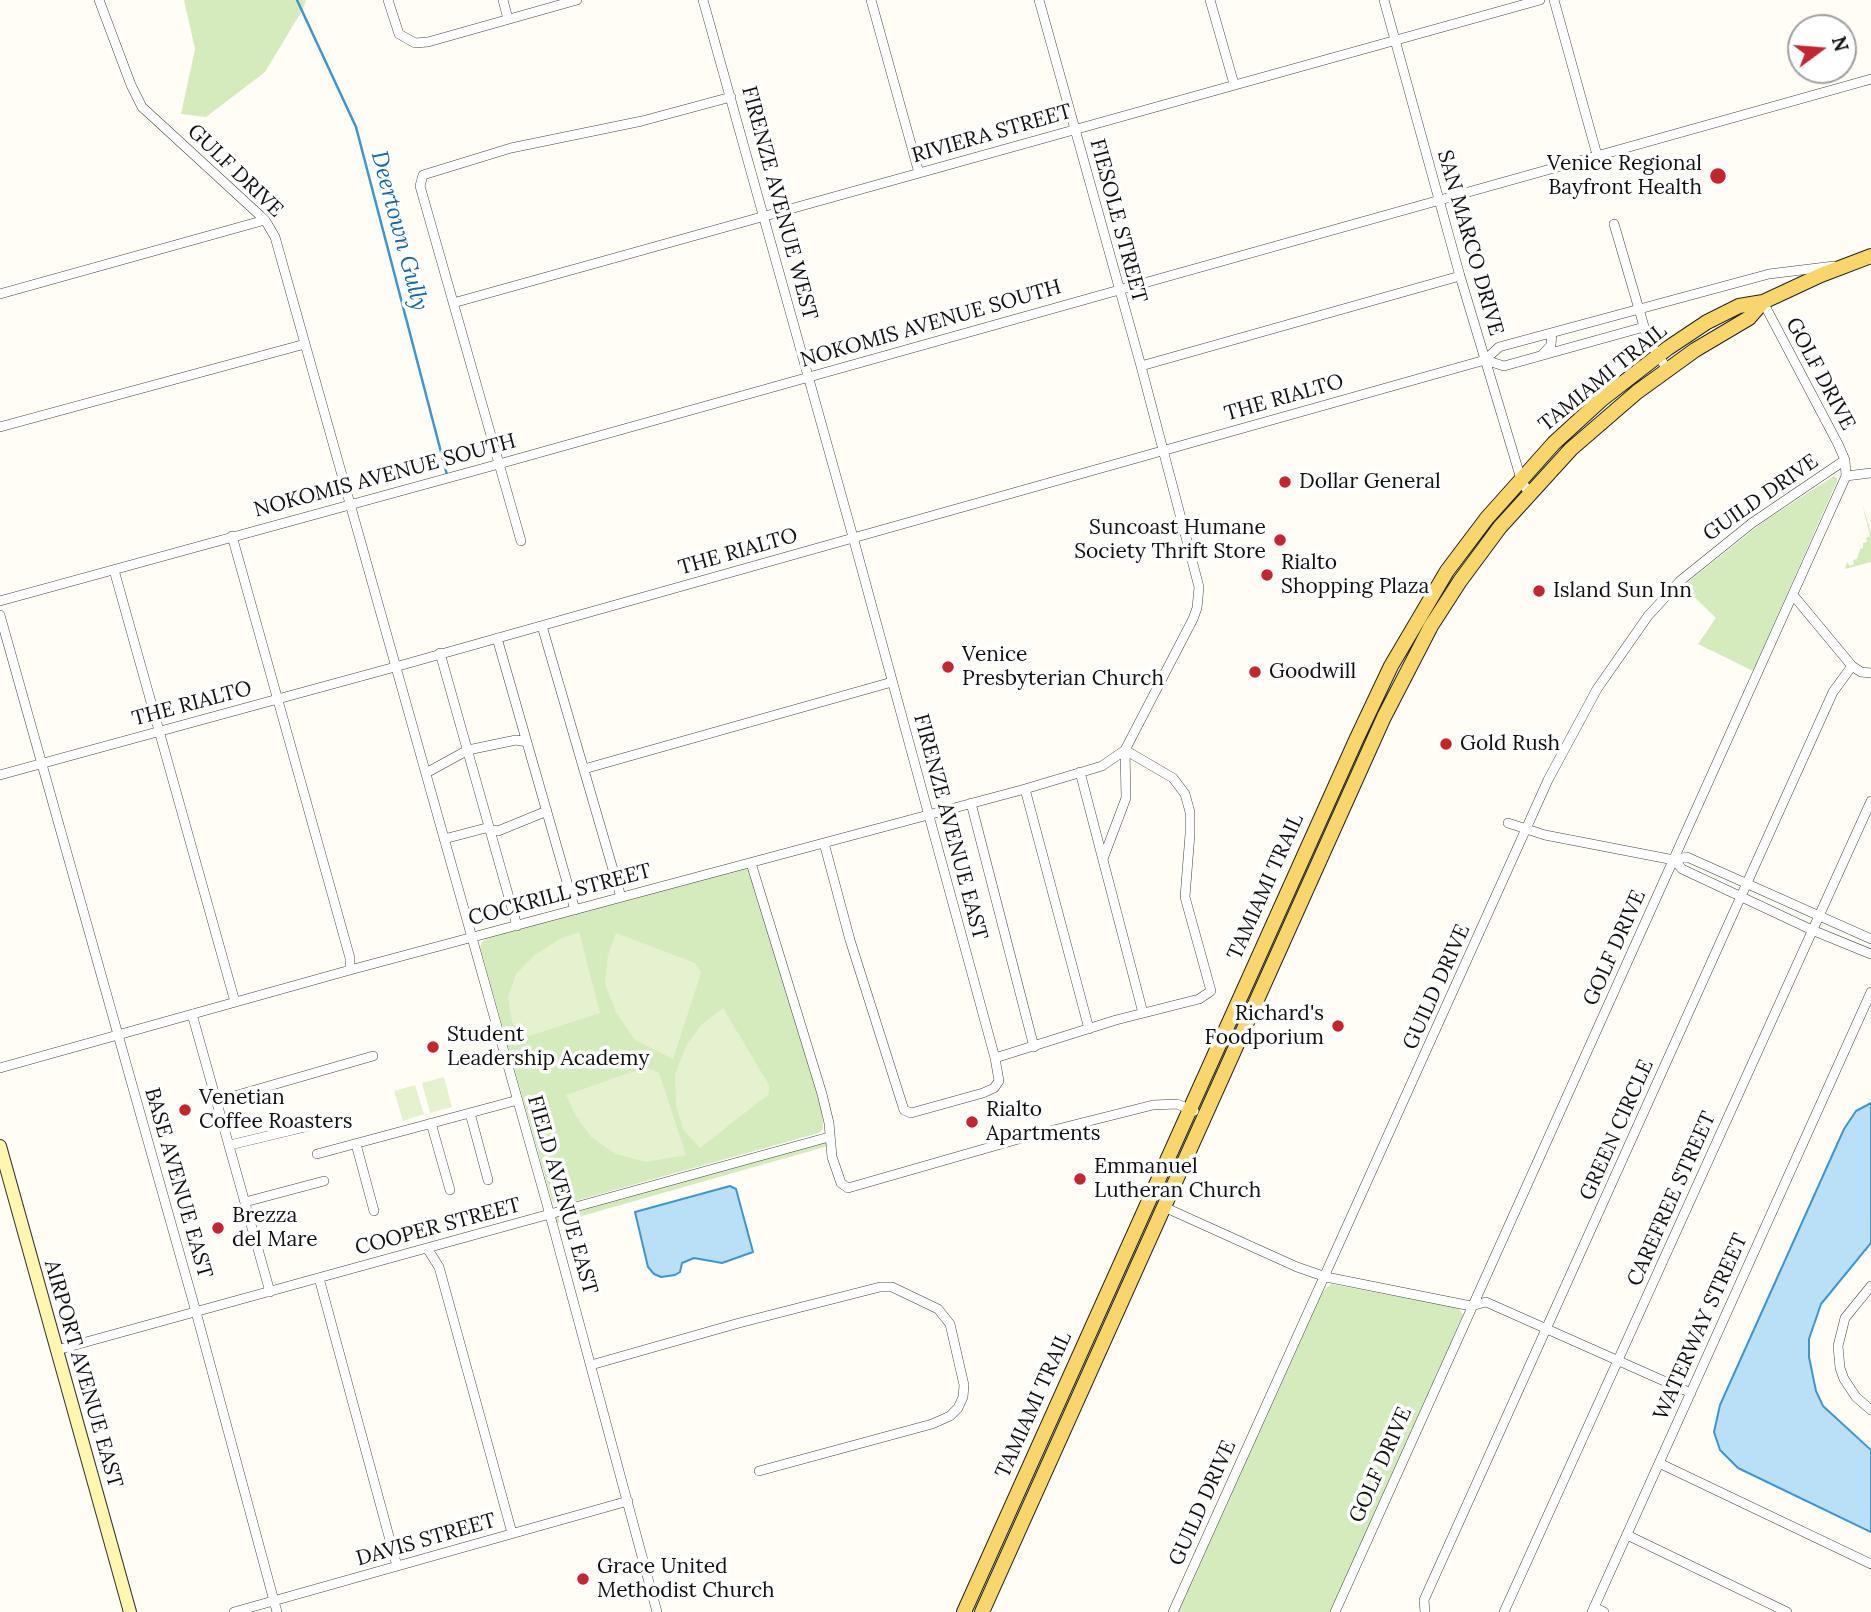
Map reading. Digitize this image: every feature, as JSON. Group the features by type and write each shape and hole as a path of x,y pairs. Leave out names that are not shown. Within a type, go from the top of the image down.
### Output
{"main road":[{"name":"TAMIAMI TRAIL","path":"964,1612 1356,740 1391,666 1447,571 1521,479 1588,411 1658,356 1707,322 1739,306 1763,302 1846,264 1871,256"},
{"name":"TAMIAMI TRAIL","path":"982,1612 1406,671 1460,581 1500,527 1571,449 1609,414 1667,369 1749,318 1763,302"}],"street":[{"name":"GULF DRIVE","path":"99,0 142,107 265,220 275,236 395,667"},
{"path":"388,0 399,34 415,43 428,42 577,0"},
{"path":"503,0 508,19"},
{"name":"FIRENZE AVENUE WEST","path":"703,0 853,537"},
{"path":"871,0 919,173"},
{"name":"FIESOLE STREET","path":"1039,0 1164,450"},
{"path":"1210,0 1234,85"},
{"name":"SAN MARCO DRIVE","path":"1384,0 1460,276 1521,479 1528,494"},
{"name":"RIVIERA STREET","path":"453,303 1539,0"},
{"path":"1554,0 1597,155"},
{"name":"NOKOMIS AVENUE SOUTH","path":"0,601 499,464 1871,79"},
{"path":"521,541 419,186 423,175 511,148 642,121 732,97"},
{"path":"0,294 265,220"},
{"path":"1614,224 1648,340 1667,369"},
{"name":"THE RIALTO","path":"0,775 542,626 1485,360 1500,347 1769,274 1846,264"},
{"path":"1141,366 1460,276"},
{"name":"GOLF DRIVE","path":"1335,1612 1846,476 1845,460 1763,302"},
{"name":"THE RIALTO","path":"1485,360 1504,366 1644,327"},
{"path":"1537,357 1551,345 1552,333"},
{"path":"0,427 305,344"},
{"path":"1103,859 1126,798 1125,750 1192,619 1199,599 1197,576 1164,450"},
{"name":"GUILD DRIVE","path":"1173,1612 1548,780 1597,689 1658,604 1706,558 1774,507 1845,460"},
{"path":"1846,476 1871,474"},
{"path":"232,536 350,958 350,970"},
{"name":"FIRENZE AVENUE EAST","path":"824,843 850,940 906,1112 911,1114 994,1088 999,1081 995,1058 853,537"},
{"path":"114,569 235,1002"},
{"path":"1793,595 1852,666 1861,672 1871,673"},
{"name":"BASE AVENUE EAST","path":"0,615 196,1312 277,1612"},
{"path":"542,626 621,897"},
{"path":"497,638 575,910"},
{"path":"440,653 517,926"},
{"name":"GREEN CIRCLE","path":"1425,1612 1424,1600 1833,692 1852,666"},
{"name":"FIELD AVENUE EAST","path":"395,667 550,1215 657,1612"},
{"path":"584,769 892,682"},
{"path":"426,773 468,750 516,740 527,742"},
{"path":"995,1058 1143,1013 1199,999 1211,991 1185,897 1191,834 1190,812 1185,794 1173,778 1125,750"},
{"name":"COCKRILL STREET","path":"0,1068 471,937 1025,789 1111,762 1125,750"},
{"path":"1080,772 1143,1013"},
{"path":"1025,789 1089,1029"},
{"name":"CAREFREE STREET","path":"1504,1612 1871,801"},
{"path":"971,803 1034,1047"},
{"path":"444,839 490,829 498,831 547,811"},
{"path":"1508,822 1526,830 1674,860 1687,858 1871,939"},
{"path":"1674,860 1682,869 1812,930 1871,954"},
{"path":"751,863 822,1094 829,1123 829,1137 841,1183 848,1188 1022,1138 1153,1105 1177,1104 1204,1117"},
{"name":"WATERWAY STREET","path":"1593,1610 1871,992"},
{"path":"192,1014 270,1293"},
{"path":"217,1101 373,1056"},
{"path":"317,1154 518,1100"},
{"path":"470,1113 488,1180"},
{"path":"431,1123 450,1190"},
{"path":"230,1145 309,1126"},
{"name":"COOPER STREET","path":"57,1350 829,1137"},
{"path":"356,1144 374,1211"},
{"name":"AIRPORT AVENUE EAST","path":"0,1146 130,1612"},
{"path":"245,1202 324,1181"},
{"path":"1164,1207 1297,1267 1326,1277 1471,1306 1486,1302 1691,1393"},
{"path":"426,1248 439,1267 512,1533"},
{"path":"319,1278 397,1566"},
{"path":"1871,1286 1845,1318 1838,1346 1844,1379 1856,1397 1871,1410"},
{"path":"591,1365 880,1287 892,1287 938,1309 950,1324 964,1385 963,1397 950,1416 932,1424 759,1471"},
{"path":"1659,1463 1871,1564"},
{"name":"DAVIS STREET","path":"234,1612 628,1501"},
{"path":"1627,1535 1787,1612"},
{"path":"1593,1610 1604,1612"}],"green space":[{"path":"184,0 306,0 265,72 206,117 181,114 195,49"},
{"path":"1834,476 1837,481 1753,671 1698,644 1716,618 1683,586 1763,522"},
{"path":"1862,503 1871,533 1871,562 1845,569 1847,562 1850,566 1854,564 1853,560 1857,559 1863,543 1867,542 1866,538 1870,536"},
{"path":"744,868 752,873 822,1108 823,1129 819,1133 557,1206 552,1201 480,947 482,942 490,936"},
{"path":"579,932 600,1013 520,1039 512,1021 508,997 516,974 536,954 560,939"},
{"path":"616,933 695,963 701,973 673,1059 635,1040 616,1012 605,984 608,955"},
{"path":"723,1008 769,1085 769,1094 700,1148 683,1129 676,1105 675,1075 686,1046 702,1024"},
{"path":"646,1067 659,1073 686,1155 646,1162 616,1154 591,1137 576,1116 566,1095"},
{"path":"444,1077 452,1107 430,1113 422,1083"},
{"path":"415,1085 424,1114 403,1121 394,1091"},
{"path":"825,1134 828,1146 550,1225 548,1205 555,1210"},
{"path":"1331,1284 1459,1308 1463,1315 1330,1612 1178,1612 1323,1291"}],"water":[{"path":"1871,1103 1871,1243 1821,1304 1809,1339 1809,1357 1816,1391 1823,1406 1871,1450 1871,1532 1738,1468 1720,1450 1714,1432 1720,1405 1844,1129 1856,1111"},
{"path":"730,1186 736,1189 753,1252 722,1263 694,1258 682,1263 680,1272 675,1275 661,1277 654,1274 648,1267 635,1212"}],"waterway":[{"name":"Deertown Gully","path":"297,0 356,127 447,475"}],"place":[{"name":"Venice Regional Bayfront Health","path":"1718,176"},
{"name":"Dollar General","path":"1285,482"},
{"name":"Suncoast Humane Society Thrift Store","path":"1280,540"},
{"name":"Rialto Shopping Plaza","path":"1267,575"},
{"name":"Island Sun Inn","path":"1539,591"},
{"name":"Venice Presbyterian Church","path":"948,667"},
{"name":"Goodwill","path":"1255,672"},
{"name":"Gold Rush","path":"1446,744"},
{"name":"Richard's Foodporium","path":"1338,1026"},
{"name":"Student Leadership Academy","path":"433,1047"},
{"name":"Venetian Coffee Roasters","path":"185,1110"},
{"name":"Rialto Apartments","path":"972,1122"},
{"name":"Emmanuel Lutheran Church","path":"1080,1179"},
{"name":"Brezza del Mare","path":"218,1228"},
{"name":"Grace United Methodist Church","path":"583,1579"}]}
